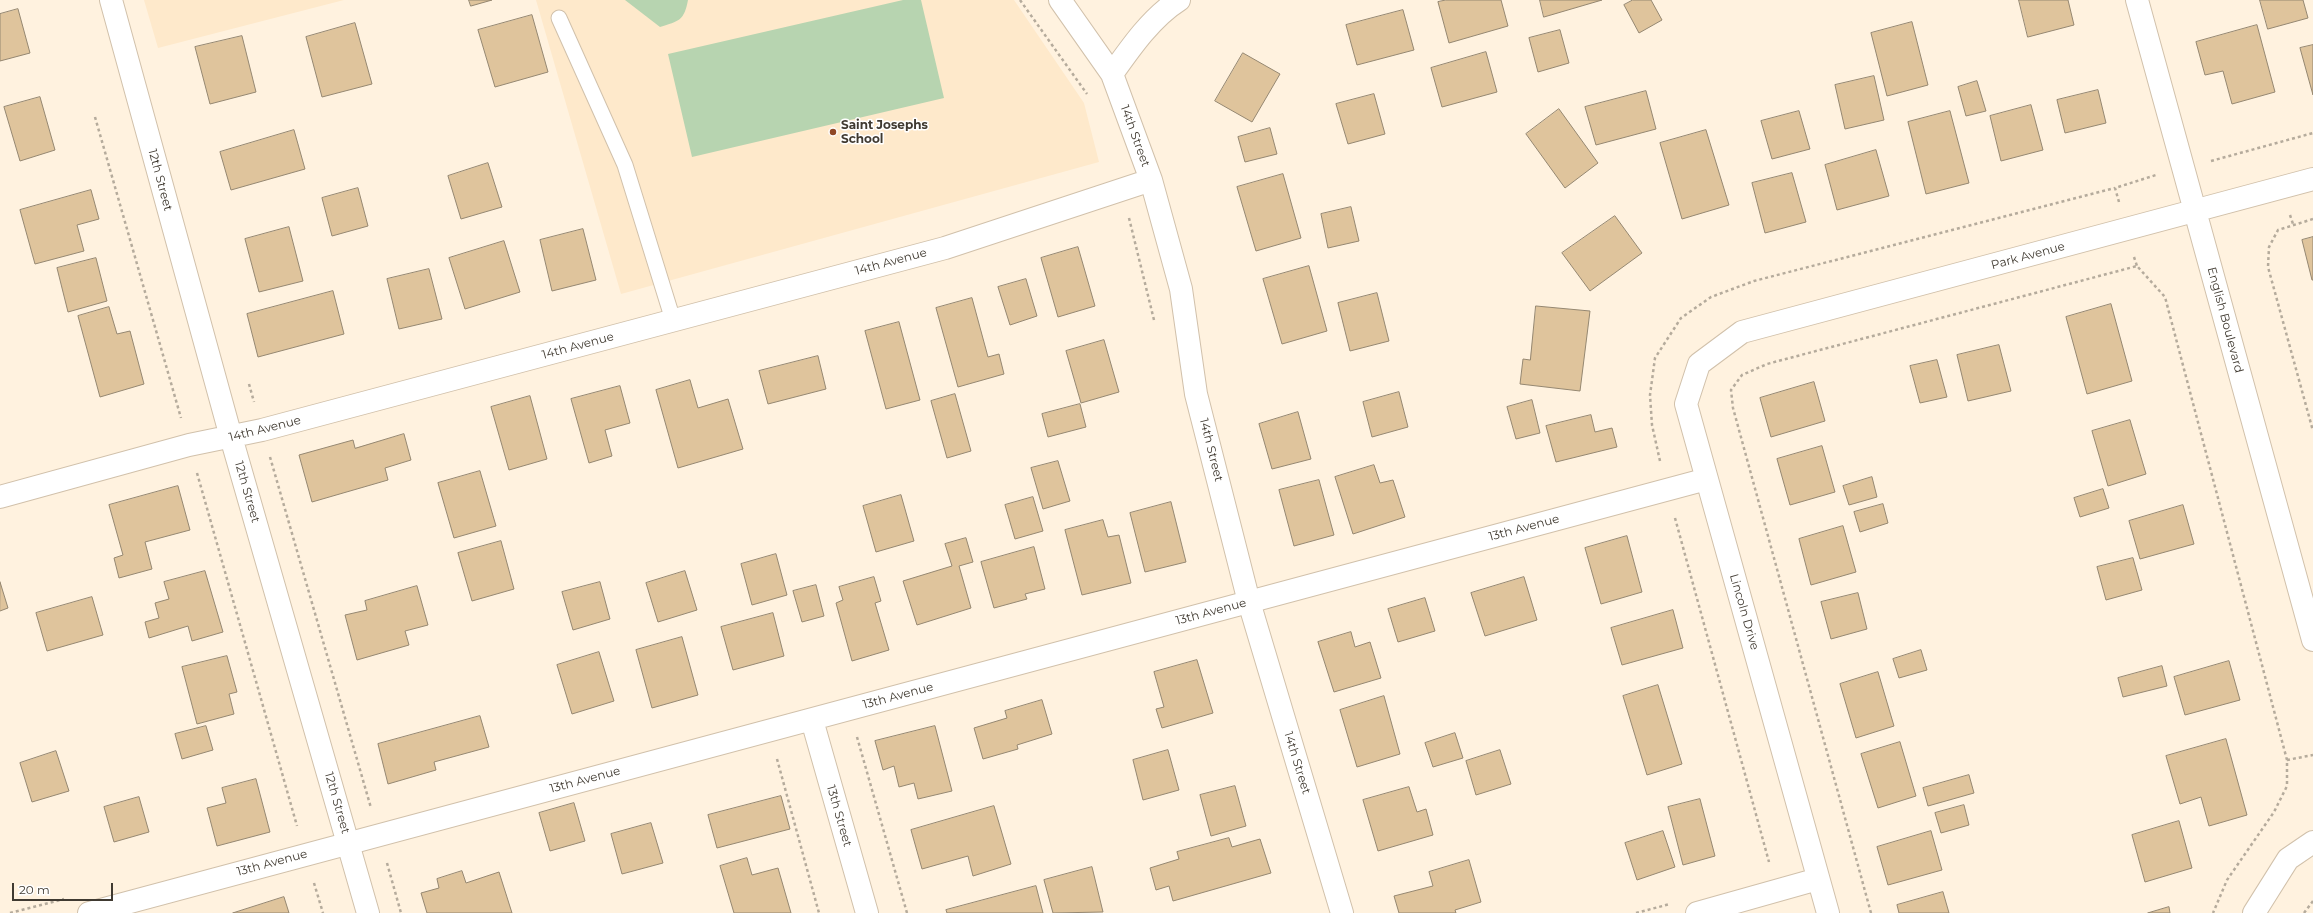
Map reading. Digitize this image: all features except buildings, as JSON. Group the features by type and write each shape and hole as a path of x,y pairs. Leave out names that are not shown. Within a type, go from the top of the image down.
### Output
{"street":[{"name":"12th Street","path":"111,0 231,437 368,913"},
{"name":"14th Street","path":"1060,0 1112,74 1151,180 1181,290 1196,394 1249,602 1342,913"},
{"path":"1112,74 1134,44 1169,6 1180,0"},
{"name":"English Boulevard","path":"2137,0 2313,640"},
{"name":"Park Avenue","path":"1742,332 2313,179"},
{"name":"14th Avenue","path":"0,497 189,445 231,437 945,248 1151,180"},
{"name":"Lincoln Drive","path":"1742,332 1699,364 1686,404 1828,913"},
{"name":"13th Avenue","path":"103,911 348,843 812,720 1707,479"},
{"name":"13th Street","path":"812,720 867,913"},
{"path":"2254,913 2288,859 2313,842"},
{"path":"1697,913 1818,879"}],"lane":[{"path":"559,18 625,165 673,320"}],"path":[{"path":"1020,0 1089,97"},
{"path":"95,117 182,420"},
{"path":"2206,162 2313,133"},
{"path":"2120,206 2115,188 2159,174"},
{"path":"1128,214 1154,322"},
{"path":"2313,219 2278,230 2269,247 2268,268 2313,431"},
{"path":"1871,913 1733,408 1731,390 1742,376 1767,364 2137,266 2164,297 2287,760 2287,786 2274,812 2227,880 2213,913"},
{"path":"268,453 374,816"},
{"path":"197,471 298,827"},
{"path":"1674,515 1771,868"},
{"path":"857,736 907,913"},
{"path":"2287,760 2313,755"},
{"path":"776,756 819,913"},
{"path":"385,856 401,913"},
{"path":"313,879 322,913"},
{"path":"10,913 71,896"},
{"path":"2304,913 2313,901"}],"shaded area":[{"path":"144,0 344,0 158,48"},
{"name":"Saint Josephs School","path":"536,0 1014,0 1084,103 1099,162 621,294"}],"green space":[{"path":"625,0 688,0 685,12 680,19 660,27"},
{"path":"903,0 921,0 944,98 692,157 668,54"}],"place":[{"name":"Saint Josephs School","path":"833,132"}]}
